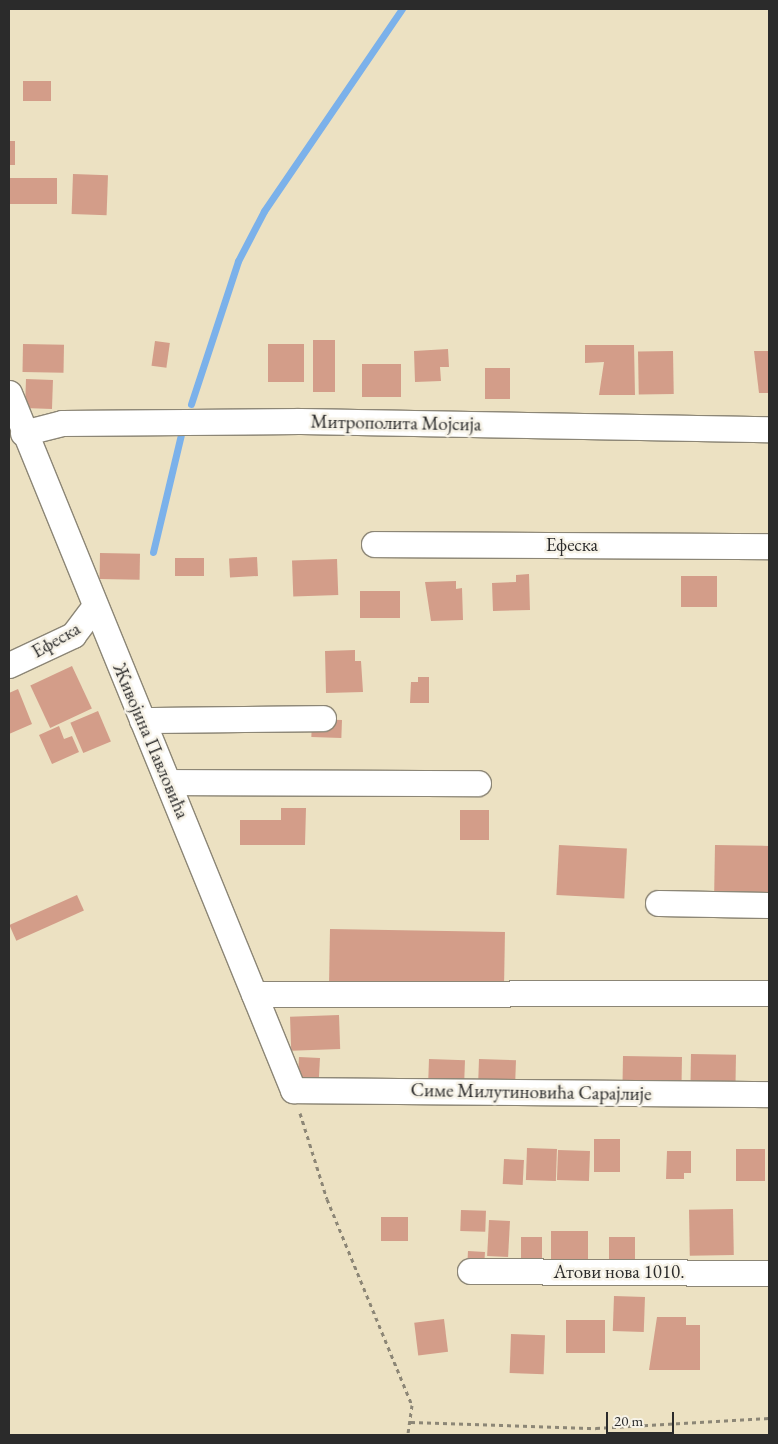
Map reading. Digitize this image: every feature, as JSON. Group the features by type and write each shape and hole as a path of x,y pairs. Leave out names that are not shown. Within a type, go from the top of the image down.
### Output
{"street":[{"name":"Живојина Павловића","path":"9,393 23,433 293,1090"},
{"name":"Митрополита Мојсија","path":"23,433 62,424 299,421 769,429"},
{"name":"Ефеска","path":"374,544 769,546"},
{"name":"Ефеска","path":"9,665 73,635 94,607"},
{"path":"142,720 323,718"},
{"path":"168,782 478,783"},
{"path":"658,903 769,905"},
{"path":"254,994 769,993"},
{"name":"Симе Милутиновића Сарајлије","path":"293,1090 769,1094"},
{"name":"Атови нова 1010.","path":"470,1271 769,1273"}],"path":[{"path":"293,1090 327,1199 412,1405 408,1435"},
{"path":"411,1422 596,1428 769,1418"}],"building":[{"path":"23,81 51,81 51,101 23,101"},
{"path":"9,141 15,141 15,165 9,165"},
{"path":"73,174 108,175 107,215 72,214"},
{"path":"9,178 57,178 57,204 9,204"},
{"path":"313,340 335,340 335,392 313,392"},
{"path":"155,341 170,343 166,368 152,366"},
{"path":"23,344 64,345 64,373 23,372"},
{"path":"268,344 304,344 304,382 268,382"},
{"path":"585,345 634,345 635,395 599,395 604,362 585,363"},
{"path":"448,349 449,367 440,367 441,381 415,382 414,351"},
{"path":"673,351 674,394 639,395 638,352"},
{"path":"754,351 769,351 769,393 759,393"},
{"path":"362,364 401,364 401,397 362,397"},
{"path":"485,368 510,368 510,399 485,399"},
{"path":"26,379 53,380 52,409 25,408"},
{"path":"100,553 140,554 140,580 100,579"},
{"path":"257,557 258,576 230,577 229,558"},
{"path":"175,558 204,558 204,576 175,576"},
{"path":"337,559 338,595 293,597 292,561"},
{"path":"529,574 530,610 493,611 492,583 516,582 516,575"},
{"path":"681,576 717,576 717,607 681,607"},
{"path":"456,581 456,589 462,588 463,620 431,621 425,582"},
{"path":"360,591 400,591 400,618 360,618"},
{"path":"355,650 355,661 361,661 363,692 326,693 325,651"},
{"path":"72,666 92,709 50,728 30,685"},
{"path":"418,677 429,677 429,703 410,703 411,682 418,682"},
{"path":"18,689 32,724 9,734 9,693"},
{"path":"98,711 111,741 83,753 70,723"},
{"path":"312,719 342,720 341,738 311,737"},
{"path":"59,726 64,739 72,736 79,752 52,764 39,735"},
{"path":"281,808 306,808 305,845 240,845 240,820 281,820"},
{"path":"460,810 489,810 489,840 460,840"},
{"path":"559,845 627,849 624,898 556,895"},
{"path":"715,845 769,846 768,897 714,896"},
{"path":"77,895 84,911 16,941 9,925"},
{"path":"330,929 505,932 504,991 329,988"},
{"path":"339,1015 340,1049 291,1051 290,1017"},
{"path":"691,1054 736,1055 735,1088 690,1087"},
{"path":"623,1056 682,1057 682,1085 623,1084"},
{"path":"299,1057 320,1058 319,1079 298,1078"},
{"path":"429,1059 465,1060 464,1085 428,1084"},
{"path":"479,1059 516,1060 515,1085 478,1084"},
{"path":"594,1139 620,1139 620,1172 594,1172"},
{"path":"527,1148 557,1149 556,1181 526,1180"},
{"path":"736,1149 765,1149 765,1181 736,1181"},
{"path":"558,1150 590,1151 589,1181 557,1180"},
{"path":"667,1151 691,1151 691,1173 684,1173 684,1179 666,1179"},
{"path":"504,1159 524,1160 523,1185 503,1184"},
{"path":"733,1209 734,1255 690,1256 689,1210"},
{"path":"461,1210 486,1211 485,1232 460,1231"},
{"path":"381,1217 408,1217 408,1241 381,1241"},
{"path":"489,1220 510,1221 508,1257 487,1256"},
{"path":"551,1231 588,1231 588,1260 551,1260"},
{"path":"521,1237 542,1237 542,1260 521,1260"},
{"path":"609,1237 635,1237 635,1265 609,1265"},
{"path":"468,1251 485,1252 484,1268 467,1267"},
{"path":"614,1296 645,1297 644,1332 613,1331"},
{"path":"657,1317 686,1317 686,1325 700,1325 700,1370 649,1370"},
{"path":"444,1319 448,1352 418,1355 414,1323"},
{"path":"566,1320 605,1320 605,1353 566,1353"},
{"path":"511,1334 545,1335 544,1374 510,1373"}],"waterway":[{"path":"191,404 238,261 264,211 402,9"},
{"path":"153,552 183,426"}]}
